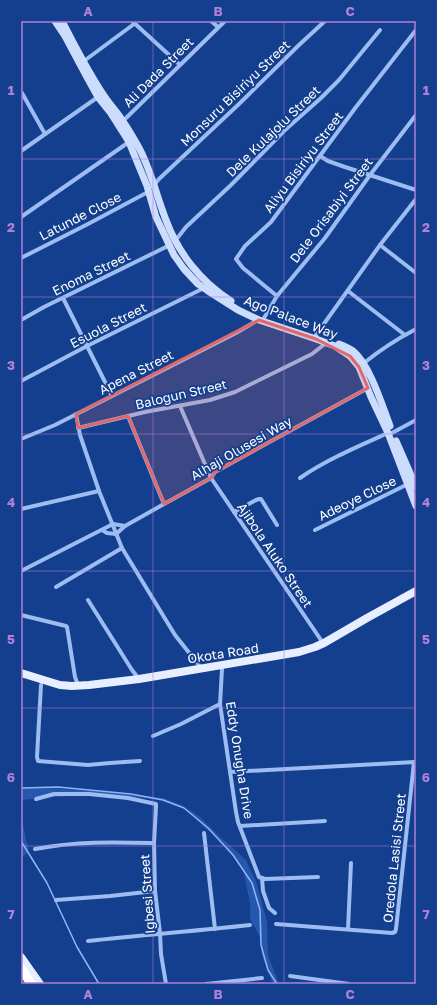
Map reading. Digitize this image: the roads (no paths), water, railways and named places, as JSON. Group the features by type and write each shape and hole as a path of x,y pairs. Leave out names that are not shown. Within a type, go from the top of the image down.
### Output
{"highway":[{"path":"21,968 31,984"}],"main road":[{"name":"Ago Palace Way","path":"56,21 98,98 110,112 129,142 147,186 156,217 172,243 210,286 247,311 261,319 316,335 351,349 364,363 378,396 390,433"},
{"name":"Ago Palace Way","path":"62,21 108,101 123,120 157,182 174,255 184,269 198,284 232,307 339,348 350,356 359,367 375,406 390,433 413,482 416,506"},
{"path":"137,161 145,160"},
{"name":"Okota Road","path":"21,678 62,690 98,689 202,668 298,652 324,643 416,592"},
{"name":"Okota Road","path":"21,673 60,685 78,686 181,676 293,656 319,648 416,596"},
{"path":"21,957 40,984"}],"street":[{"path":"211,21 218,28"},
{"name":"Ali Dada Street","path":"123,120 225,21"},
{"name":"Monsuru Bisiriyu Street","path":"157,182 325,21"},
{"path":"84,61 133,22 179,64"},
{"name":"Dele Kulajolu Street","path":"172,243 186,227 231,185 285,130 339,80 380,30"},
{"name":"Aliyu Bisiriyu Street","path":"277,296 243,268 236,259 253,237 271,222 356,107 416,30"},
{"path":"22,94 45,134"},
{"path":"21,151 98,98"},
{"name":"Dele Orisabiyi Street","path":"261,319 277,296 325,238 370,175 416,115"},
{"path":"21,217 129,142"},
{"path":"320,156 328,161 416,190"},
{"name":"Latunde Close","path":"21,258 148,192"},
{"path":"316,335 380,245 415,202"},
{"name":"Enoma Street","path":"21,320 172,243"},
{"path":"380,245 416,273"},
{"name":"Esuola Street","path":"21,381 87,346 204,288"},
{"path":"348,291 405,335"},
{"path":"63,298 112,396"},
{"name":"Apena Street","path":"21,439 55,425 261,319"},
{"path":"364,363 380,350 416,329"},
{"name":"Balogun Street","path":"78,428 145,412 210,400 235,392 312,354 326,343"},
{"name":"Alhaji Olusesi Way","path":"116,534 125,526 211,478 214,472 368,388"},
{"name":"Ajibola Aluko Street","path":"180,406 211,478 324,643"},
{"path":"76,414 78,428 99,491 122,548 175,635 202,668"},
{"path":"128,416 164,504"},
{"path":"300,478 308,472 360,445 390,433 416,420"},
{"name":"Adeoye Close","path":"316,530 413,482"},
{"path":"21,509 99,491"},
{"path":"234,512 259,499 263,502 278,525"},
{"path":"21,572 113,524 125,526"},
{"path":"102,530 107,533 116,534"},
{"path":"56,587 122,548"},
{"path":"88,600 139,680"},
{"path":"21,615 67,627 75,677 78,686"},
{"name":"Eddy Onugha Drive","path":"222,669 220,704 236,812 259,877 262,878"},
{"path":"41,685 38,761 88,765 110,762 140,761"},
{"path":"153,736 181,724 220,704"},
{"path":"230,772 415,762"},
{"name":"Oredola Lasisi Street","path":"276,924 395,932 415,762"},
{"name":"Igbesi Street","path":"36,799 54,794 89,794 128,798 156,804 154,843 155,891 161,954 166,984"},
{"path":"240,826 325,822"},
{"path":"204,833 215,929"},
{"path":"35,849 84,842 154,843"},
{"path":"348,929 352,863"},
{"path":"275,913 269,908 263,891 262,878 318,877"},
{"path":"56,900 155,891"},
{"path":"88,941 250,925"},
{"path":"290,976 349,984"},
{"path":"206,984 262,978"}],"waterway":[{"path":"21,788 58,787 131,794 163,800 184,808 208,828 233,855 252,883 260,910 261,945 268,970 277,984"},
{"path":"21,841 47,883 77,947 99,984"}]}
